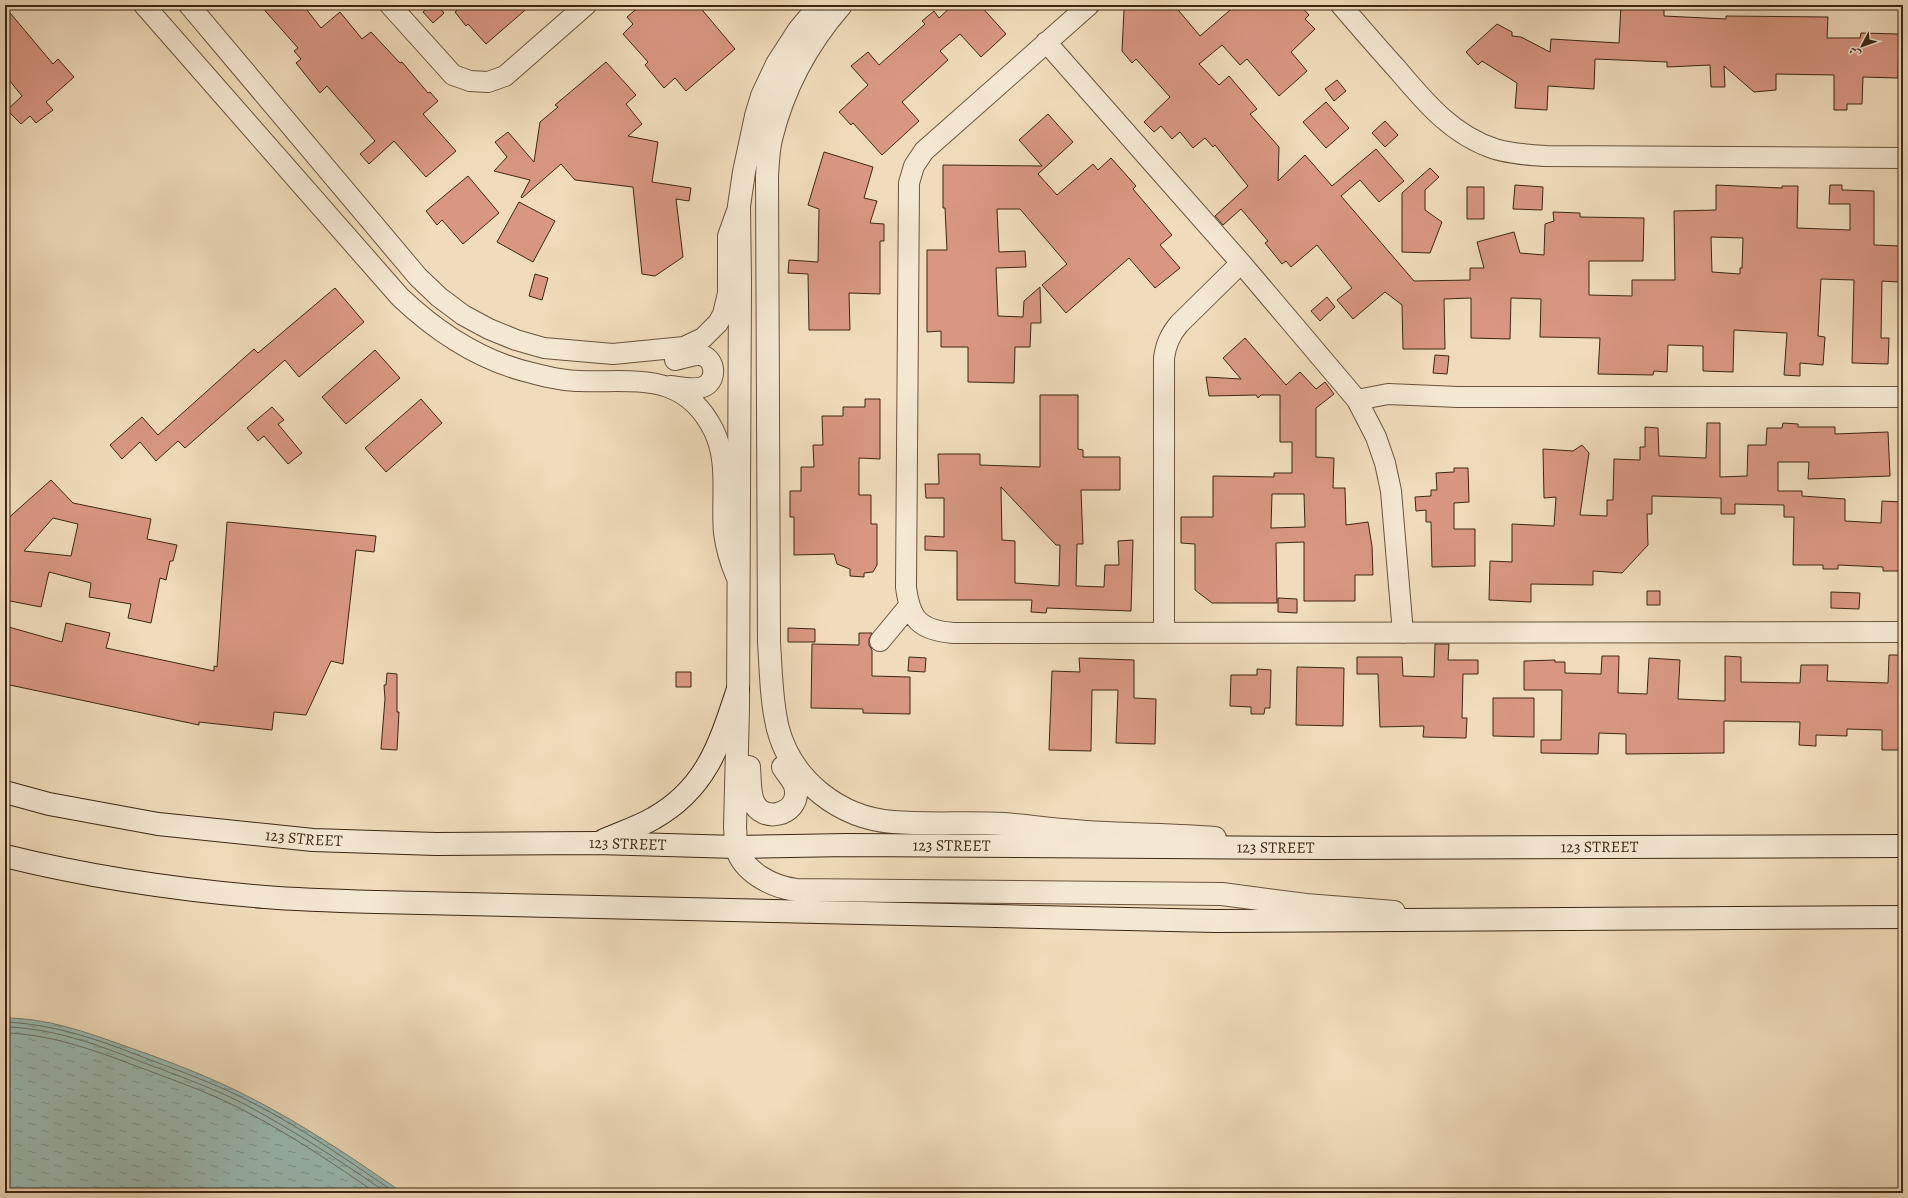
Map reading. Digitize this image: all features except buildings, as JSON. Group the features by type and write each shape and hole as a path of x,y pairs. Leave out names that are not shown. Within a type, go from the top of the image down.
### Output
{"main road":[{"path":"820,5 799,30 777,64 762,96 756,116 744,172 739,206 740,304 736,847 748,866 760,877 774,885 796,890 1222,894 1306,904 1392,911 1432,920"},
{"path":"841,5 818,34 798,66 790,83 771,140 767,176 769,642 772,699 779,730 791,760 810,785 834,804 863,817 892,822 1004,824 1105,833 1194,836 1226,839 1274,847"},
{"path":"738,699 746,736 753,802 763,812 770,814 783,813 793,804 796,791 795,786 781,764 774,749 765,713 765,668 769,642"},
{"path":"597,843 654,818 670,807 694,784 713,757 738,699"},
{"name":"123 STREET","path":"5,792 49,804 158,824 313,840 436,844 597,843 736,847 847,845 898,847 1903,846"},
{"path":"5,856 45,866 155,885 282,898 408,903 1215,921 1903,917"}],"street":[{"path":"144,5 400,297 420,317 443,334 485,357 531,373 579,381 642,380 666,386 700,388 705,386 712,379 714,369 712,363 708,359 698,355 666,361 612,354 544,348 516,340 482,326 463,315 439,297 404,261 189,5"},
{"path":"390,5 453,74 470,81 488,82 505,76 586,5"},
{"path":"1089,5 924,151 914,166 909,183 906,587 908,606 918,621 934,631 953,633 1903,632"},
{"path":"1341,5 1429,106 1448,124 1471,138 1495,149 1520,155 1546,156 1903,158"},
{"path":"1046,42 1242,263 1361,408 1376,436 1386,463 1391,491 1403,633"},
{"path":"612,354 684,347 703,338 718,323 727,304 728,236 739,206"},
{"path":"1164,633 1164,358 1166,345 1171,334 1179,324 1242,263"},
{"path":"666,386 686,397 698,408 709,421 719,443 723,468 726,546 738,581"},
{"path":"1361,408 1388,394 1412,396 1903,397"},
{"path":"880,641 908,606"}],"water":[{"path":"5,1018 36,1020 81,1031 189,1070 236,1090 271,1108 309,1131 403,1193 5,1193"}]}
